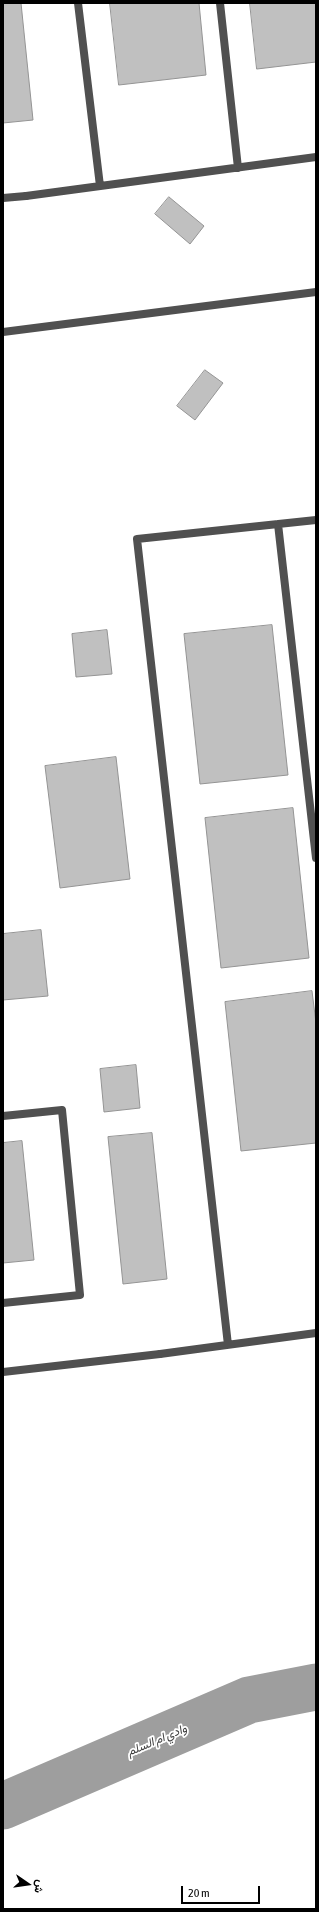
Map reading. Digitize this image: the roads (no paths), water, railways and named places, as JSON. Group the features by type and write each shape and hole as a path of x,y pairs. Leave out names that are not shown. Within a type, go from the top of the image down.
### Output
{"street":[{"path":"78,3 100,186"},
{"path":"220,3 238,168"},
{"path":"3,198 316,157"},
{"path":"3,332 316,292"},
{"path":"228,1345 137,539 316,520"},
{"path":"278,524 316,858"},
{"path":"3,1116 62,1110 80,1295 3,1303"},
{"path":"3,1372 160,1354 316,1333"}],"waterway":[{"name":"وادي ام السلم","path":"3,1806 249,1700 316,1687"}]}
